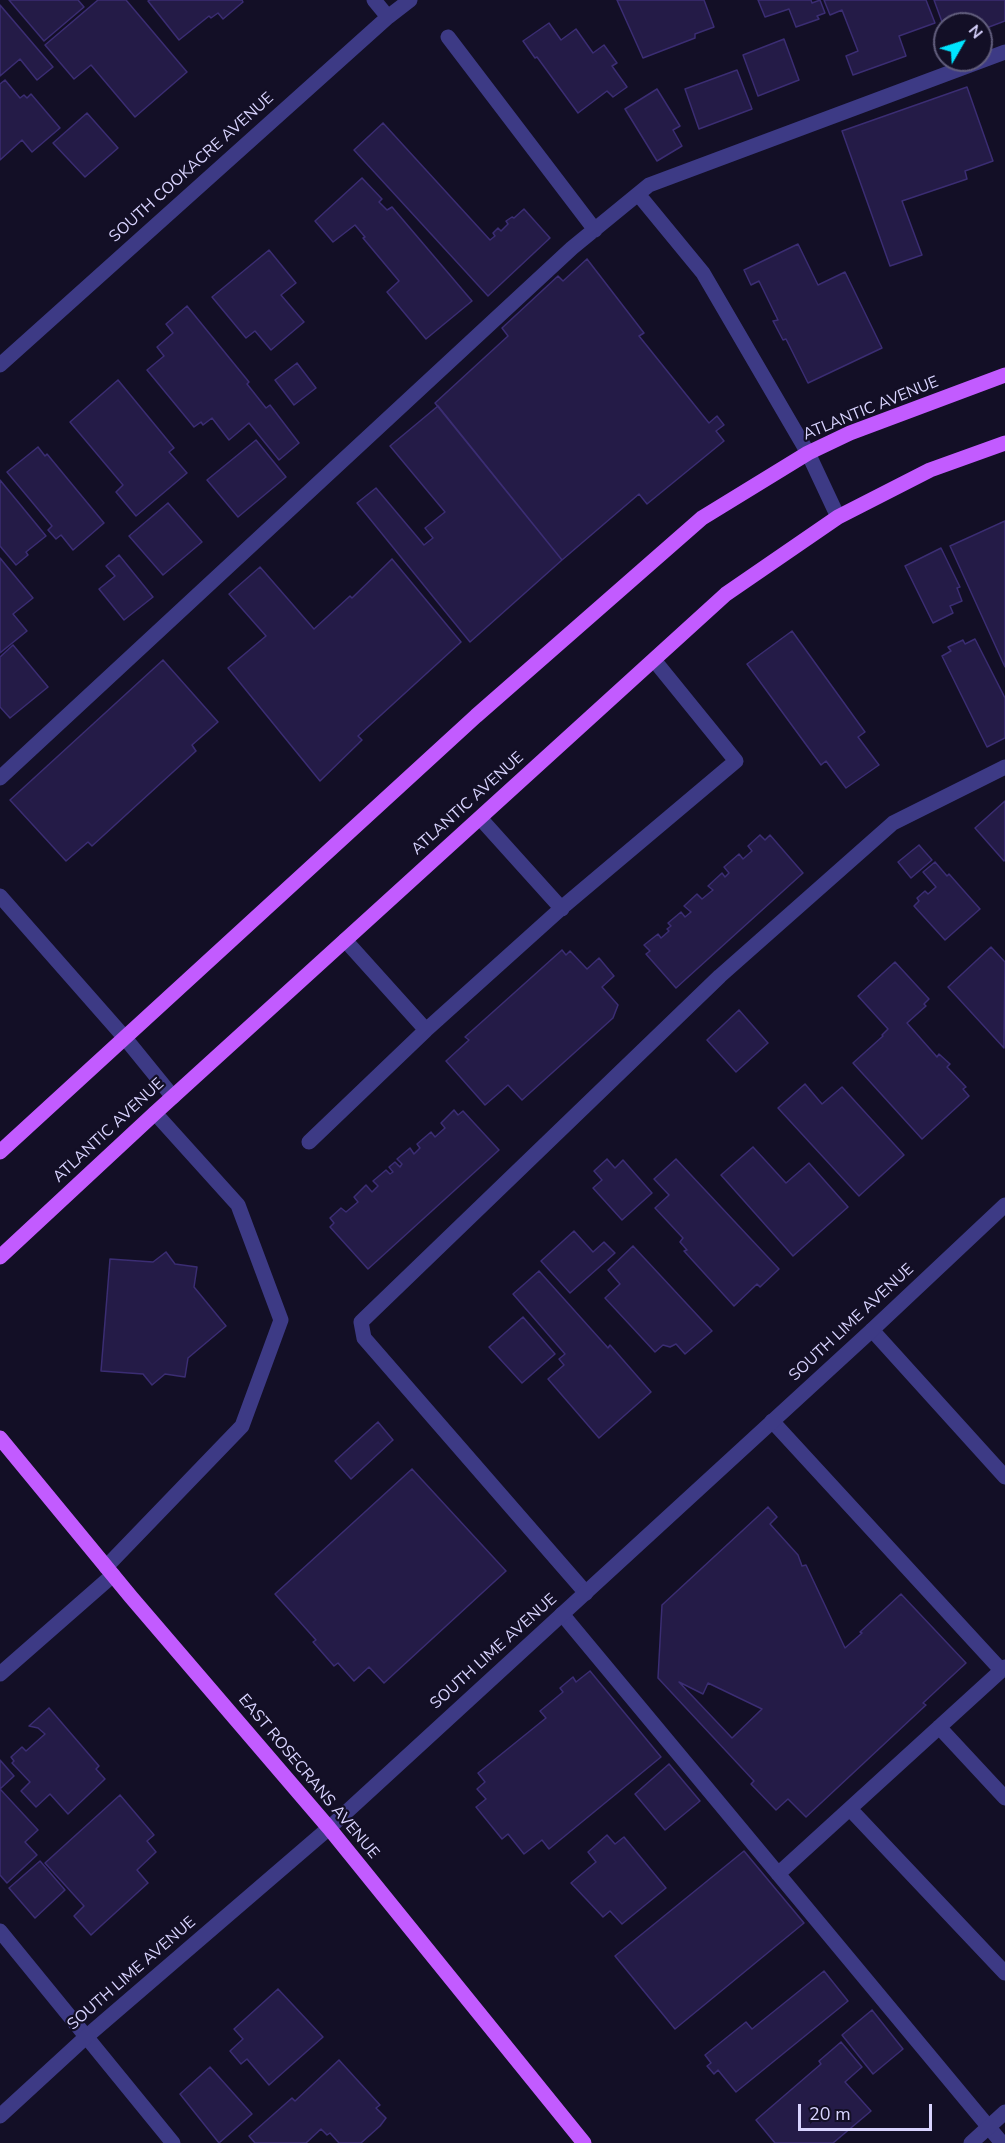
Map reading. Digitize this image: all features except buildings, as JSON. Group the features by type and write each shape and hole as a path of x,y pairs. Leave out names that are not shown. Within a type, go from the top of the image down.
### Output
{"main road":[{"name":"ATLANTIC AVENUE","path":"0,1152 476,716 702,518 808,453 850,433 1005,375"},
{"name":"ATLANTIC AVENUE","path":"0,1257 154,1113 726,594 838,518 930,470 1005,443"},
{"name":"EAST ROSECRANS AVENUE","path":"0,1438 329,1828 584,2143"}],"street":[{"path":"374,0 388,17"},
{"name":"SOUTH COOKACRE AVENUE","path":"0,365 388,17 410,0"},
{"path":"448,38 594,230"},
{"path":"0,778 572,248 649,185 1005,52"},
{"path":"638,194 703,273 808,453 838,518"},
{"path":"309,1142 426,1030 562,909 736,761 654,660"},
{"path":"586,1593 364,1338 361,1322 720,976 893,824 1005,766"},
{"path":"480,818 562,909"},
{"path":"0,896 125,1038 173,1097"},
{"path":"345,940 426,1030"},
{"path":"0,1674 110,1571 242,1426 281,1320 238,1205 154,1113"},
{"name":"SOUTH LIME AVENUE","path":"0,2116 86,2037 329,1828 1005,1205"},
{"path":"872,1330 1005,1477"},
{"path":"772,1421 1003,1669 778,1874"},
{"path":"562,1614 1002,2143"},
{"path":"939,1727 1005,1798"},
{"path":"850,1809 1005,1973"},
{"path":"0,1931 173,2143"},
{"path":"971,2143 1005,2112"}]}
